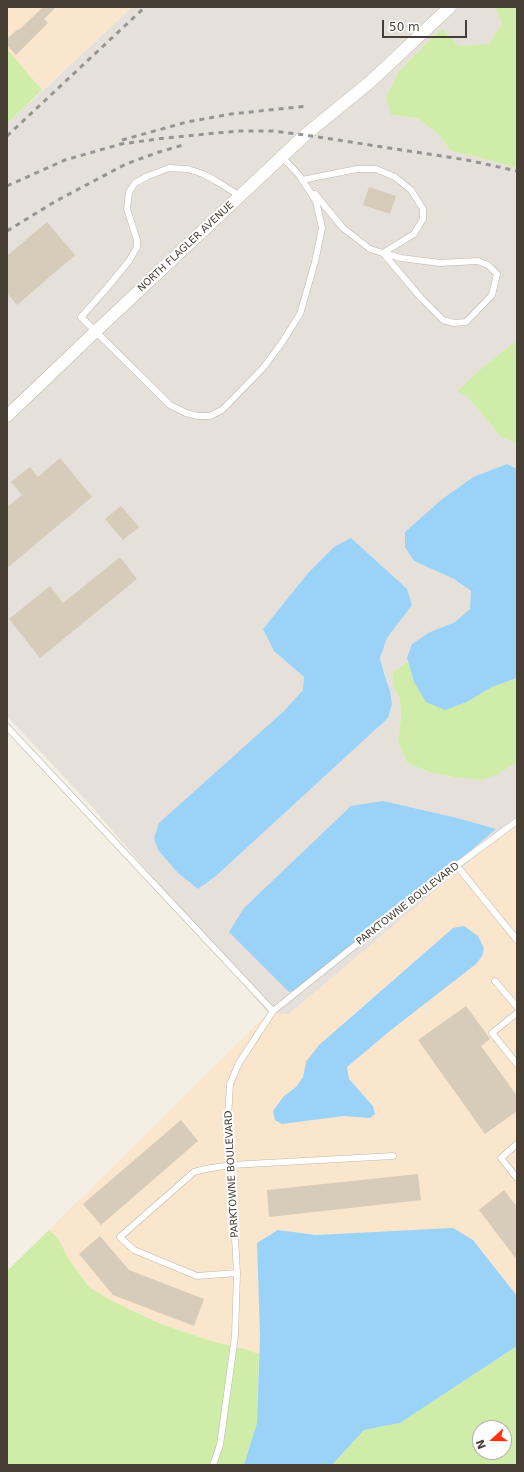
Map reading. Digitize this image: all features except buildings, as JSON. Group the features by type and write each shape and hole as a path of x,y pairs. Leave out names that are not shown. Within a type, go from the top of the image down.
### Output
{"street":[{"name":"NORTH FLAGLER AVENUE","path":"7,416 305,135 370,82 450,7"}],"lane":[{"path":"282,157 343,228 370,249 401,258 440,263 478,261 488,265 496,274 492,295 466,322 454,323 443,320 421,298 383,254"},
{"path":"240,196 203,174 188,169 169,168 135,183 129,192 127,209 137,240 137,246 129,261 81,317 170,405 186,413 198,416 210,416 222,410 263,368 281,344 300,314 315,262 322,228 316,201 302,180"},
{"path":"302,180 357,169 376,169 395,177 411,190 424,209 423,219 414,234 383,254"},
{"path":"7,728 273,1011"},
{"name":"PARKTOWNE BOULEVARD","path":"213,1465 220,1446 235,1336 237,1273 228,1117 230,1084 239,1063 273,1011 457,866 517,821"},
{"path":"457,866 517,940"},
{"path":"495,981 517,1007"},
{"path":"517,1013 492,1033 517,1064"},
{"path":"517,1144 501,1158 517,1178"},
{"path":"237,1273 197,1276 134,1250 120,1237 194,1172 230,1165 393,1156"}],"shaded area":[{"path":"9,7 132,7 42,90 7,49 7,10"},
{"path":"132,7 495,7 502,24 489,45 459,46 427,43 399,71 391,115 417,118 439,135 451,151 517,168 517,340 477,372 468,397 501,437 517,443 517,469 507,464 473,477 441,500 405,532 414,561 454,579 471,591 470,609 455,622 430,632 407,658 408,661 392,673 394,687 400,700 401,716 398,741 407,763 429,772 453,777 515,763 517,761 517,821 289,1014 268,1013 94,809 7,716 7,424 310,139 378,82 370,74 301,131 90,328 7,408 7,124","holes":["334,547 412,605 387,638 380,658 390,691 392,704 388,718 216,876 198,889 178,873 158,850 154,838 304,690 304,677 274,651 263,629 308,573"]},
{"path":"517,821 517,1296 473,1240 316,1235 278,1230 260,1335 259,1354 211,1341 161,1324 112,1301 89,1287 68,1258 58,1238 49,1230 268,1013 289,1014","holes":["464,926 391,1030 347,1067 349,1079 373,1106 375,1114 370,1118 344,1116 282,1124 284,1096 296,1087 303,1077 306,1062 344,1022 453,928"]}],"green space":[{"path":"495,7 517,7 517,168 451,151 439,135 417,118 391,115 386,97 399,71 442,29 459,46 489,44 502,24"},
{"path":"7,49 42,90 7,124"},
{"path":"517,340 517,443 501,437 468,397 457,392 477,372"},
{"path":"408,661 414,682 467,702 492,687 517,678 517,761 497,775 481,780 453,777 429,772 407,763 398,741 401,716 400,700 394,687 392,673"},
{"path":"49,1230 58,1238 68,1258 89,1287 112,1301 161,1324 211,1341 259,1354 257,1423 244,1465 7,1465 7,1271"},
{"path":"517,1346 517,1465 332,1465 364,1430 400,1423"}],"water":[{"path":"507,464 517,469 517,678 492,687 467,702 445,710 426,702 414,682 407,658 412,644 430,632 455,622 470,609 471,591 454,579 414,561 405,547 405,532 441,500 473,477"},
{"path":"351,538 407,589 412,605 387,638 380,658 390,691 392,704 388,718 216,876 198,889 178,873 158,850 154,838 159,823 284,711 303,690 304,677 274,651 263,629 308,573 334,547"},
{"path":"383,801 457,818 496,829 307,988 289,992 229,932 244,908 351,806"},
{"path":"464,926 478,936 484,948 482,956 476,964 391,1030 347,1067 349,1079 373,1106 375,1114 370,1118 344,1116 282,1124 275,1120 273,1111 284,1096 296,1087 303,1077 306,1062 319,1045 453,928"},
{"path":"453,1228 473,1240 517,1296 517,1346 400,1423 364,1430 332,1465 244,1465 257,1423 260,1335 257,1243 278,1230 316,1235"}],"railway":[{"path":"7,136 145,7"},
{"path":"122,140 187,122 231,114 308,106"},
{"path":"7,186 65,160 121,144 238,131 273,131 305,135 467,160 517,171"},
{"path":"7,231 56,201 126,164 183,145"}]}
